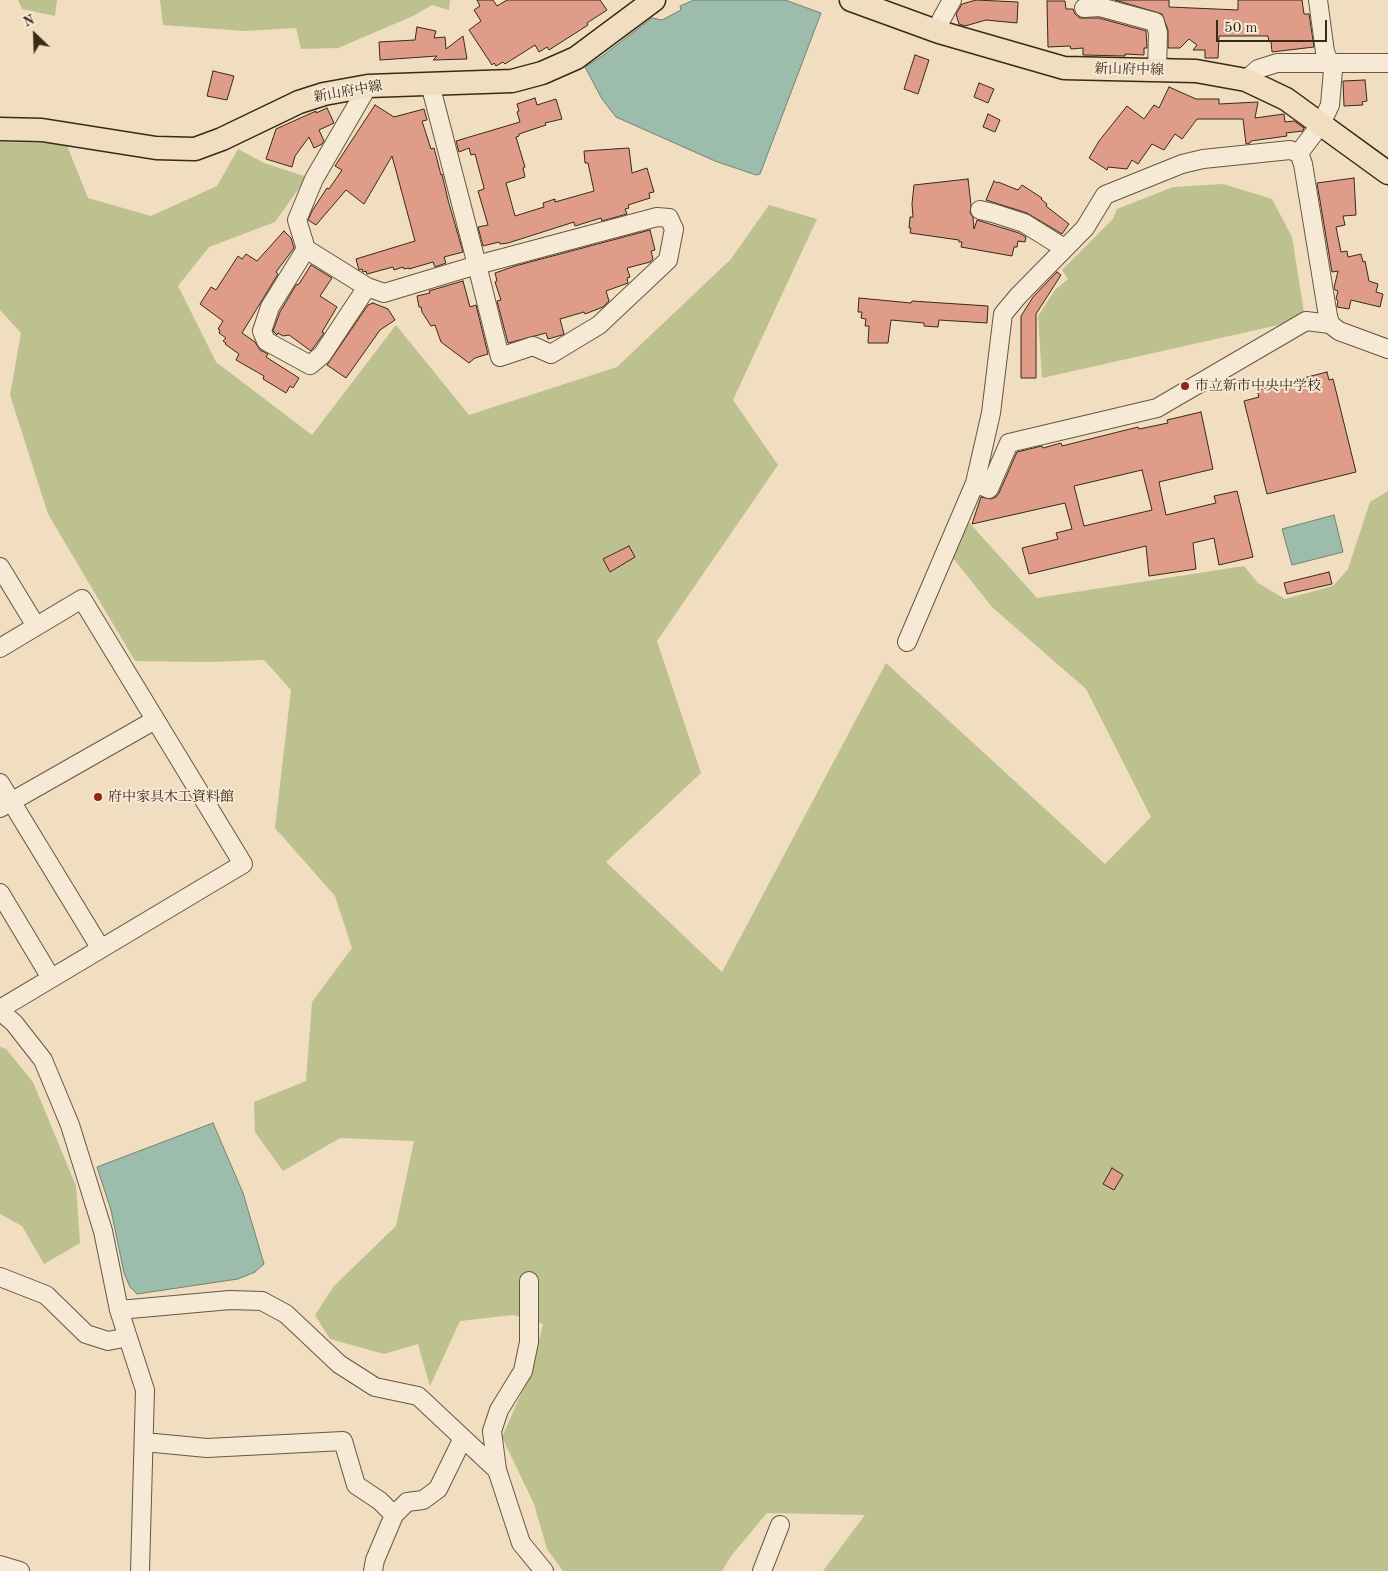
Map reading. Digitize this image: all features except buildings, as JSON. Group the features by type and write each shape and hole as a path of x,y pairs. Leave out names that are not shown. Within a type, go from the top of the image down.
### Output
{"main road":[{"name":"新山府中線","path":"0,129 42,130 156,148 195,149 222,139 299,102 324,94 368,86 512,81 542,73 576,58 654,0"},
{"name":"新山府中線","path":"851,0 939,32 1064,68 1196,71 1246,80 1286,99 1388,173"}],"street":[{"path":"939,32 941,20 952,0"},
{"path":"1299,153 1321,124 1330,105 1334,70 1325,52 1318,0"},
{"path":"1084,8 1100,7 1155,22 1158,33 1157,70"},
{"path":"1246,80 1258,69 1277,63 1388,63"},
{"path":"368,86 314,179 297,220 306,249 367,287 384,293 476,265 657,217 669,218 674,229 668,260 599,325 551,354 533,346 500,357 476,265 430,84"},
{"path":"907,642 975,483 991,413 1003,314 1018,295 1084,228 1104,195 1182,164 1203,159 1290,150 1299,153"},
{"path":"1299,153 1303,164 1330,324"},
{"path":"980,210 1024,223 1064,248"},
{"path":"306,249 270,307 262,331 266,341 310,365 322,355 367,287"},
{"path":"975,483 989,490 1009,443 1157,408 1306,321 1330,324 1339,331 1388,349"},
{"path":"0,567 36,626"},
{"path":"0,648 82,599 243,864 0,1010 14,1023 43,1060 70,1125 103,1231 119,1310 145,1390 140,1571"},
{"path":"6,805 156,720"},
{"path":"0,783 6,805 101,949"},
{"path":"0,893 51,978"},
{"path":"0,1277 46,1295 86,1334 108,1341 128,1337"},
{"path":"529,1281 529,1342 523,1371 498,1410 492,1431 497,1470 521,1543 544,1571"},
{"path":"119,1310 230,1300 262,1301 286,1314 339,1364 375,1387 418,1396 497,1470"},
{"path":"374,1571 375,1560 394,1515 407,1502 423,1500 438,1489 463,1438"},
{"path":"144,1442 207,1448 343,1441 356,1485 380,1501 394,1515"},
{"path":"762,1571 780,1524"},
{"path":"0,1565 20,1571"}],"green space":[{"path":"18,0 57,0 55,16 22,9"},
{"path":"160,0 450,0 449,10 432,5 413,16 338,48 301,49 296,28 245,31 163,25"},
{"path":"0,142 66,143 88,198 151,216 217,186 238,149 264,163 307,177 275,222 209,247 178,286 216,362 312,435 396,325 469,415 617,367 731,259 769,205 817,219 733,400 778,465 657,641 701,773 606,862 722,972 886,663 1105,864 1151,817 1086,689 992,607 953,558 966,519 1037,598 1244,566 1258,583 1285,599 1333,586 1348,569 1370,502 1388,491 1388,1571 823,1571 865,1515 767,1513 731,1556 722,1571 563,1571 547,1549 534,1504 502,1437 531,1372 543,1324 513,1315 460,1321 430,1386 418,1344 384,1354 330,1339 315,1315 334,1286 396,1226 414,1141 340,1138 283,1171 255,1132 254,1102 306,1081 312,1002 352,948 335,896 275,828 291,690 264,660 208,662 135,661 48,514 10,395 21,333 0,310"},
{"path":"1223,184 1272,199 1292,237 1305,319 1042,378 1038,316 1055,290 1068,279 1062,270 1113,219 1117,209 1173,187"},
{"path":"0,1047 6,1049 33,1082 76,1186 80,1243 44,1264 22,1226 0,1214"}],"shaded area":[{"path":"694,0 785,0 821,13 760,174 756,175 715,161 616,117 602,99 585,67 652,18 662,20 681,10 680,6"},
{"path":"1334,515 1343,552 1292,565 1282,529"},
{"path":"213,1123 243,1193 264,1264 255,1272 238,1279 137,1294 130,1287 124,1273 111,1210 97,1167"}],"place":[{"name":"市立新市中央中学校","path":"1185,386"},
{"name":"府中家具木工資料館","path":"98,797"}]}
